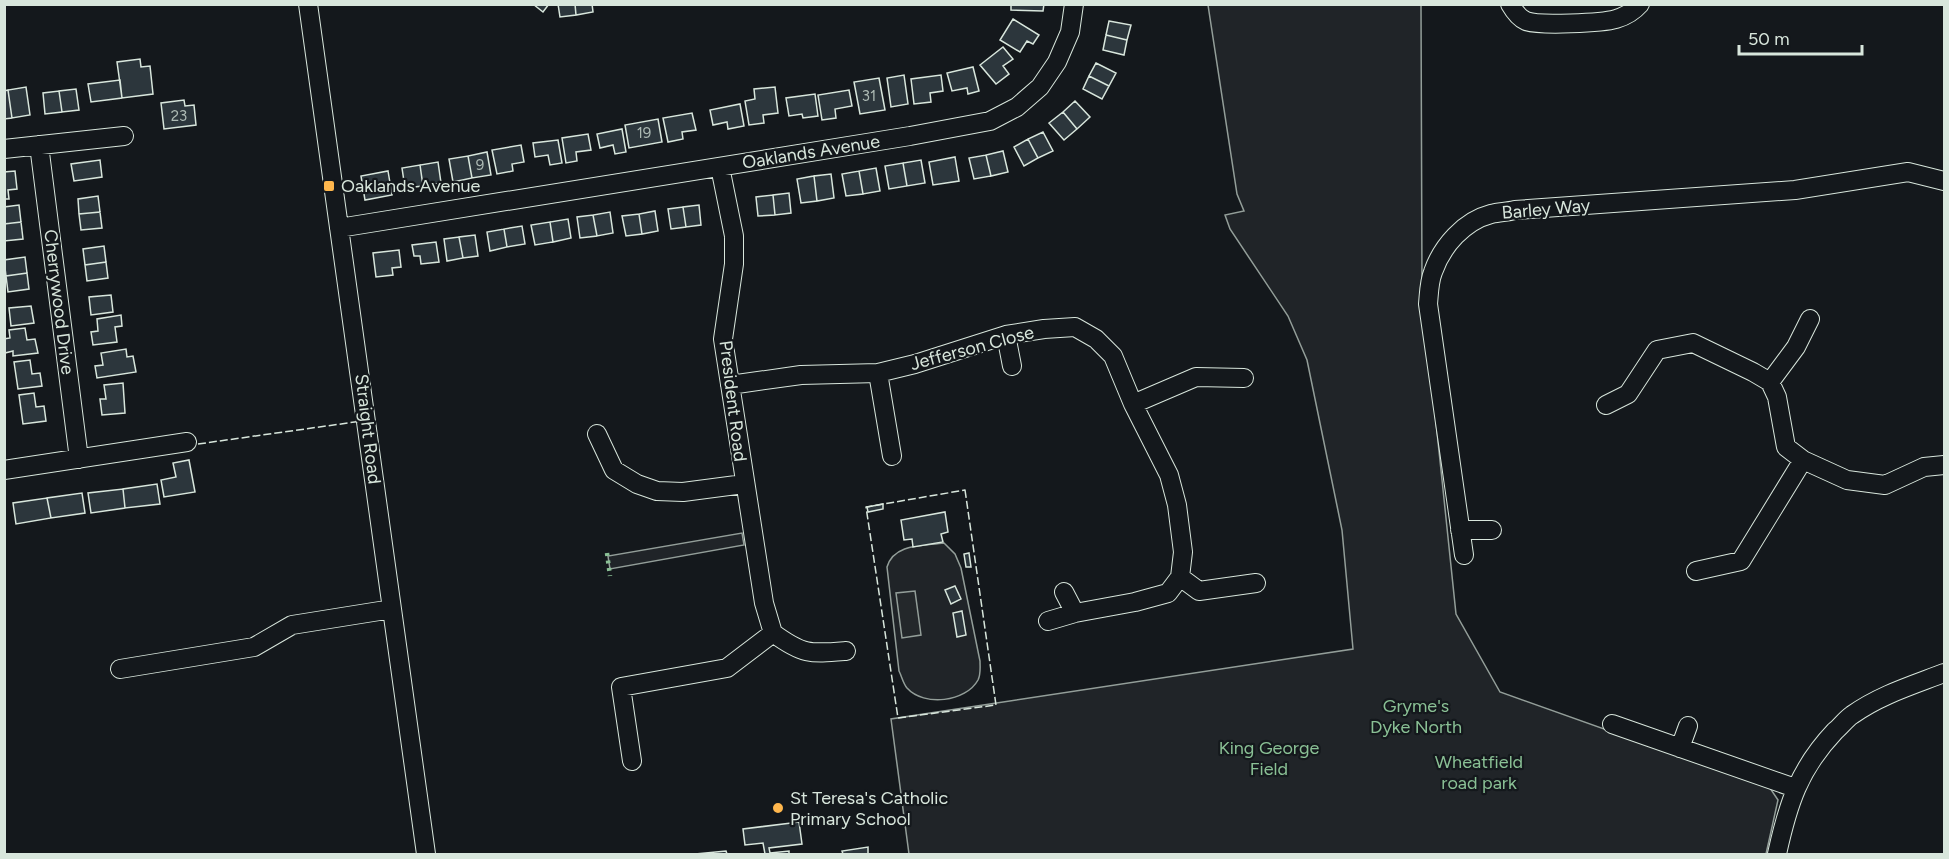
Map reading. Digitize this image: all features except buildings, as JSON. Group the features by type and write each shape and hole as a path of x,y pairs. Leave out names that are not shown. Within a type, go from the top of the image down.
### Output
{"street":[{"name":"Straight Road","path":"308,4 426,855"},
{"name":"Oaklands Avenue","path":"339,228 910,136 990,121 1017,107 1046,78 1057,62 1070,32 1074,4"},
{"path":"1510,4 1514,12 1527,22 1546,24 1615,20 1632,13 1640,4"},
{"path":"4,149 124,136"},
{"name":"Cherrywood Drive","path":"39,145 79,459"},
{"name":"President Road","path":"720,167 734,236 734,264 723,339 764,603 773,633"},
{"name":"Barley Way","path":"1464,555 1428,304 1432,273 1445,246 1469,224 1490,214 1515,210 1795,190 1908,172 1944,181"},
{"path":"1770,382 1796,347 1810,319"},
{"name":"Jefferson Close","path":"730,385 801,375 878,373 915,364 1006,335 1075,327 1096,339 1113,356 1133,405 1169,475 1177,506 1183,552 1180,577"},
{"path":"1006,335 1012,366"},
{"path":"1606,405 1628,394 1657,350 1693,343 1770,382 1777,397 1786,447 1803,460 1847,480 1885,484 1924,467 1944,465"},
{"path":"878,373 892,456"},
{"path":"1133,405 1196,377 1244,378"},
{"path":"597,434 614,470 637,484 657,491 683,492 744,484"},
{"path":"4,470 187,442"},
{"path":"1696,571 1741,561 1803,460"},
{"path":"1460,530 1492,530"},
{"path":"1048,621 1168,593 1180,577 1199,591 1256,583"},
{"path":"1064,592 1075,613"},
{"path":"120,669 254,647 292,625 392,609"},
{"path":"632,761 621,687 727,668 773,633 791,646 813,653 846,651"},
{"path":"1777,855 1795,788 1808,764 1824,744 1851,715 1888,694 1944,673"},
{"path":"1612,724 1795,788"},
{"path":"1680,748 1688,726"}],"green space":[{"path":"1208,5 1421,5 1422,288 1456,614 1500,692 1770,788 1778,800 1766,854 909,854 891,719 1353,649 1342,530 1307,360 1288,316 1230,229 1225,215 1244,211 1237,194"},
{"path":"742,533 744,545 610,569 608,556"},
{"path":"944,543 955,554 961,568 980,661 980,675 972,687 964,693 955,697 934,700 914,694 907,688 899,671 887,567 891,559 903,550"}],"shaded area":[{"path":"915,591 921,635 902,638 896,593"}],"hedge":[{"path":"607,553 610,576"}],"fence":[{"path":"198,444 362,421"},
{"path":"965,490 996,705 898,718 866,507 965,490"}],"place":[{"name":"Oaklands Avenue","path":"329,186"},
{"name":"St Teresa's Catholic Primary School","path":"778,808"}],"park label":[{"name":"Gryme's Dyke North","path":"1416,716"},
{"name":"King George Field","path":"1269,758"},
{"name":"Wheatfield road park","path":"1479,772"}]}
